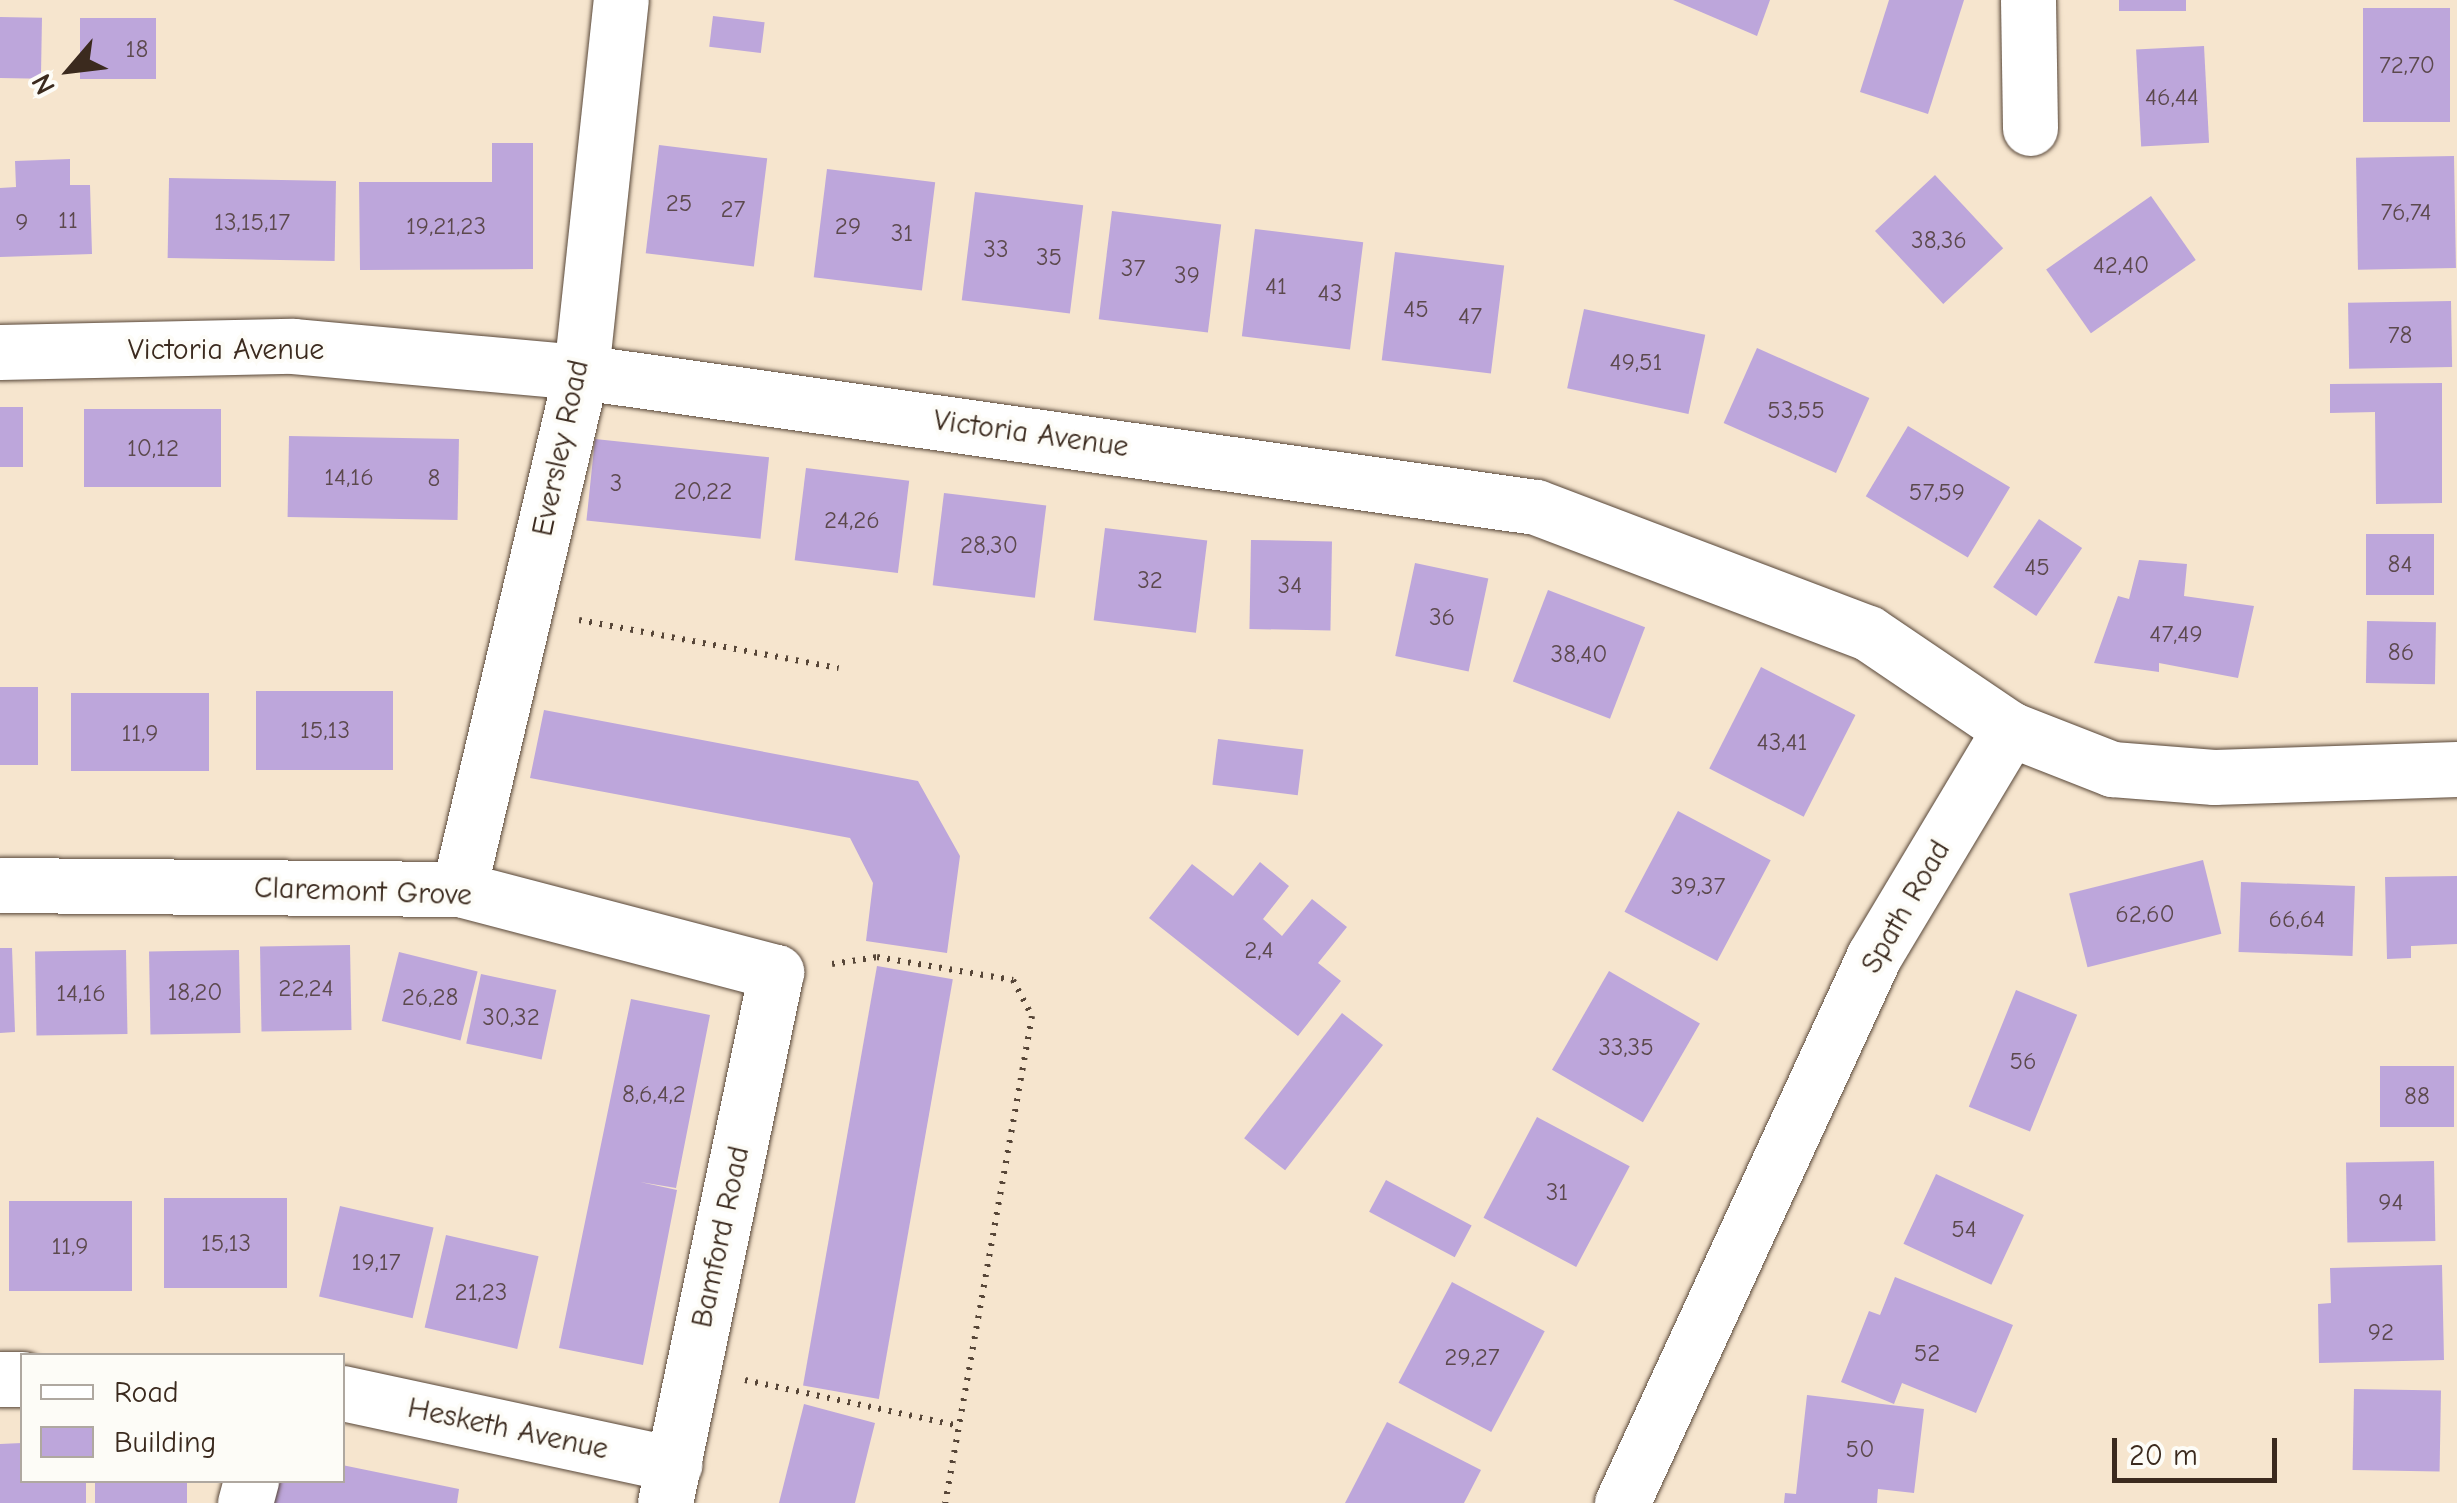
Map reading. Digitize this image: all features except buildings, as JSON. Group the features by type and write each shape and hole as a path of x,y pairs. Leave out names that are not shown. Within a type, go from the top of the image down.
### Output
{"street":[{"name":"Eversley Road","path":"459,889 580,372 621,0"},
{"path":"2028,0 2030,128"},
{"name":"Victoria Avenue","path":"0,352 292,346 580,372 1536,507 1868,634 2010,729"},
{"path":"2010,729 2112,768 2214,777 2457,768"},
{"name":"Spath Road","path":"1622,1503 1874,956 2010,729"},
{"name":"Claremont Grove","path":"0,885 459,889 776,972"},
{"name":"Bamford Road","path":"669,1484 776,972"},
{"name":"Hesketh Avenue","path":"345,1394 669,1484"}],"path":[{"path":"524,610 838,668"},
{"path":"776,972 877,957 1012,980 1032,1016 946,1503"},
{"path":"694,1368 959,1426"}]}
